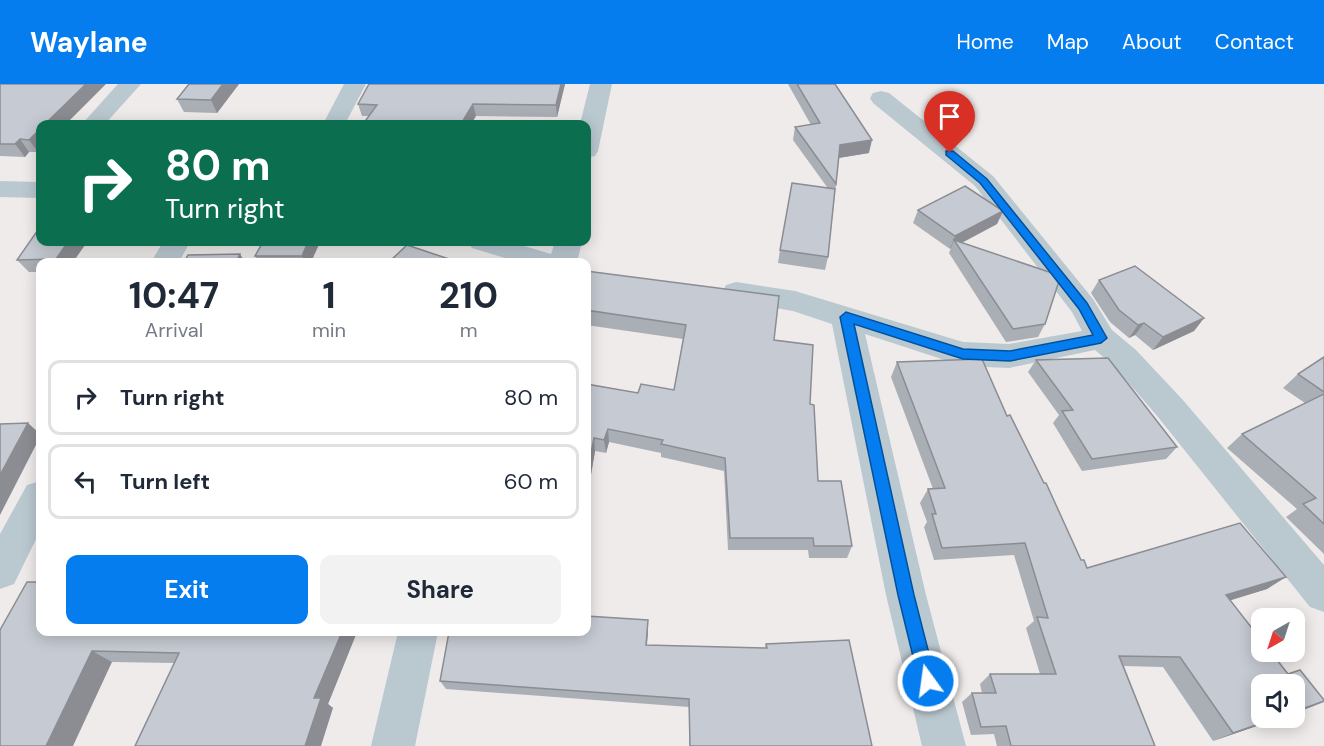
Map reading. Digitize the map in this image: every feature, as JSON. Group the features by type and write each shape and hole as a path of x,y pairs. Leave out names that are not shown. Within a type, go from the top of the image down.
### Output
{"street":[{"path":"97,120 130,84"},
{"path":"336,120 355,84"},
{"path":"591,129 601,84"},
{"path":"881,98 984,181 1083,306 1101,338 1125,358 1170,408 1324,594"},
{"path":"0,189 36,187"},
{"path":"495,246 534,258"},
{"path":"714,289 795,301 963,354 1010,356 1101,338"},
{"path":"846,317 906,595 944,746"},
{"path":"0,571 36,504"},
{"path":"393,746 417,636"}],"building":[{"path":"0,84 86,84 49,120 36,120 36,133 29,140 20,139 15,144 0,144"},
{"path":"189,84 223,84 211,100 177,99"},
{"path":"369,84 561,84 556,105 473,104 463,120 366,120 377,105 358,104"},
{"path":"797,84 835,84 872,140 840,145 836,184 795,127 820,123"},
{"path":"792,183 835,189 828,257 780,250"},
{"path":"965,186 1003,211 955,236 918,210"},
{"path":"36,233 36,246 65,246 57,258 17,260"},
{"path":"954,240 1058,275 1060,278 1045,324 1013,329"},
{"path":"261,246 306,246 302,256 255,256"},
{"path":"406,246 410,246 446,258 393,258"},
{"path":"240,254 238,258 186,258 188,255"},
{"path":"1135,266 1204,318 1163,337 1144,323 1138,325 1119,310 1099,280"},
{"path":"591,272 779,296 774,340 813,345 810,404 814,405 818,481 841,481 852,546 814,546 813,538 730,538 725,458 661,444 663,440 608,429 604,440 594,438 591,453 591,385 638,393 641,384 674,390 686,325 591,311"},
{"path":"1324,357 1324,392 1298,374"},
{"path":"1108,358 1177,447 1092,459 1062,411 1073,410 1036,360"},
{"path":"982,359 1007,416 1010,415 1046,483 1081,560 1084,560 1087,568 1240,523 1286,577 1226,595 1251,627 1251,662 1279,662 1288,674 1251,674 1251,727 1233,733 1180,657 1119,656 1155,746 1011,746 1006,726 981,727 972,693 996,693 990,674 1056,674 1037,617 1048,618 1025,543 942,548 932,514 936,514 928,489 945,488 897,362"},
{"path":"1324,394 1324,524 1303,504 1316,498 1242,434"},
{"path":"28,423 0,475 0,424"},
{"path":"27,582 36,582 36,636 340,636 314,698 321,698 305,746 135,746 179,653 92,651 46,746 0,746 0,630"},
{"path":"591,616 648,620 646,645 767,648 766,644 849,640 872,746 690,746 689,699 440,681 448,636 591,636"},
{"path":"1300,670 1303,674 1288,674"},
{"path":"1305,676 1324,700 1305,708"}],"route":[{"path":"928,681 906,595 846,317 963,354 1010,356 1101,338 1083,306 984,181 950,153"}]}
